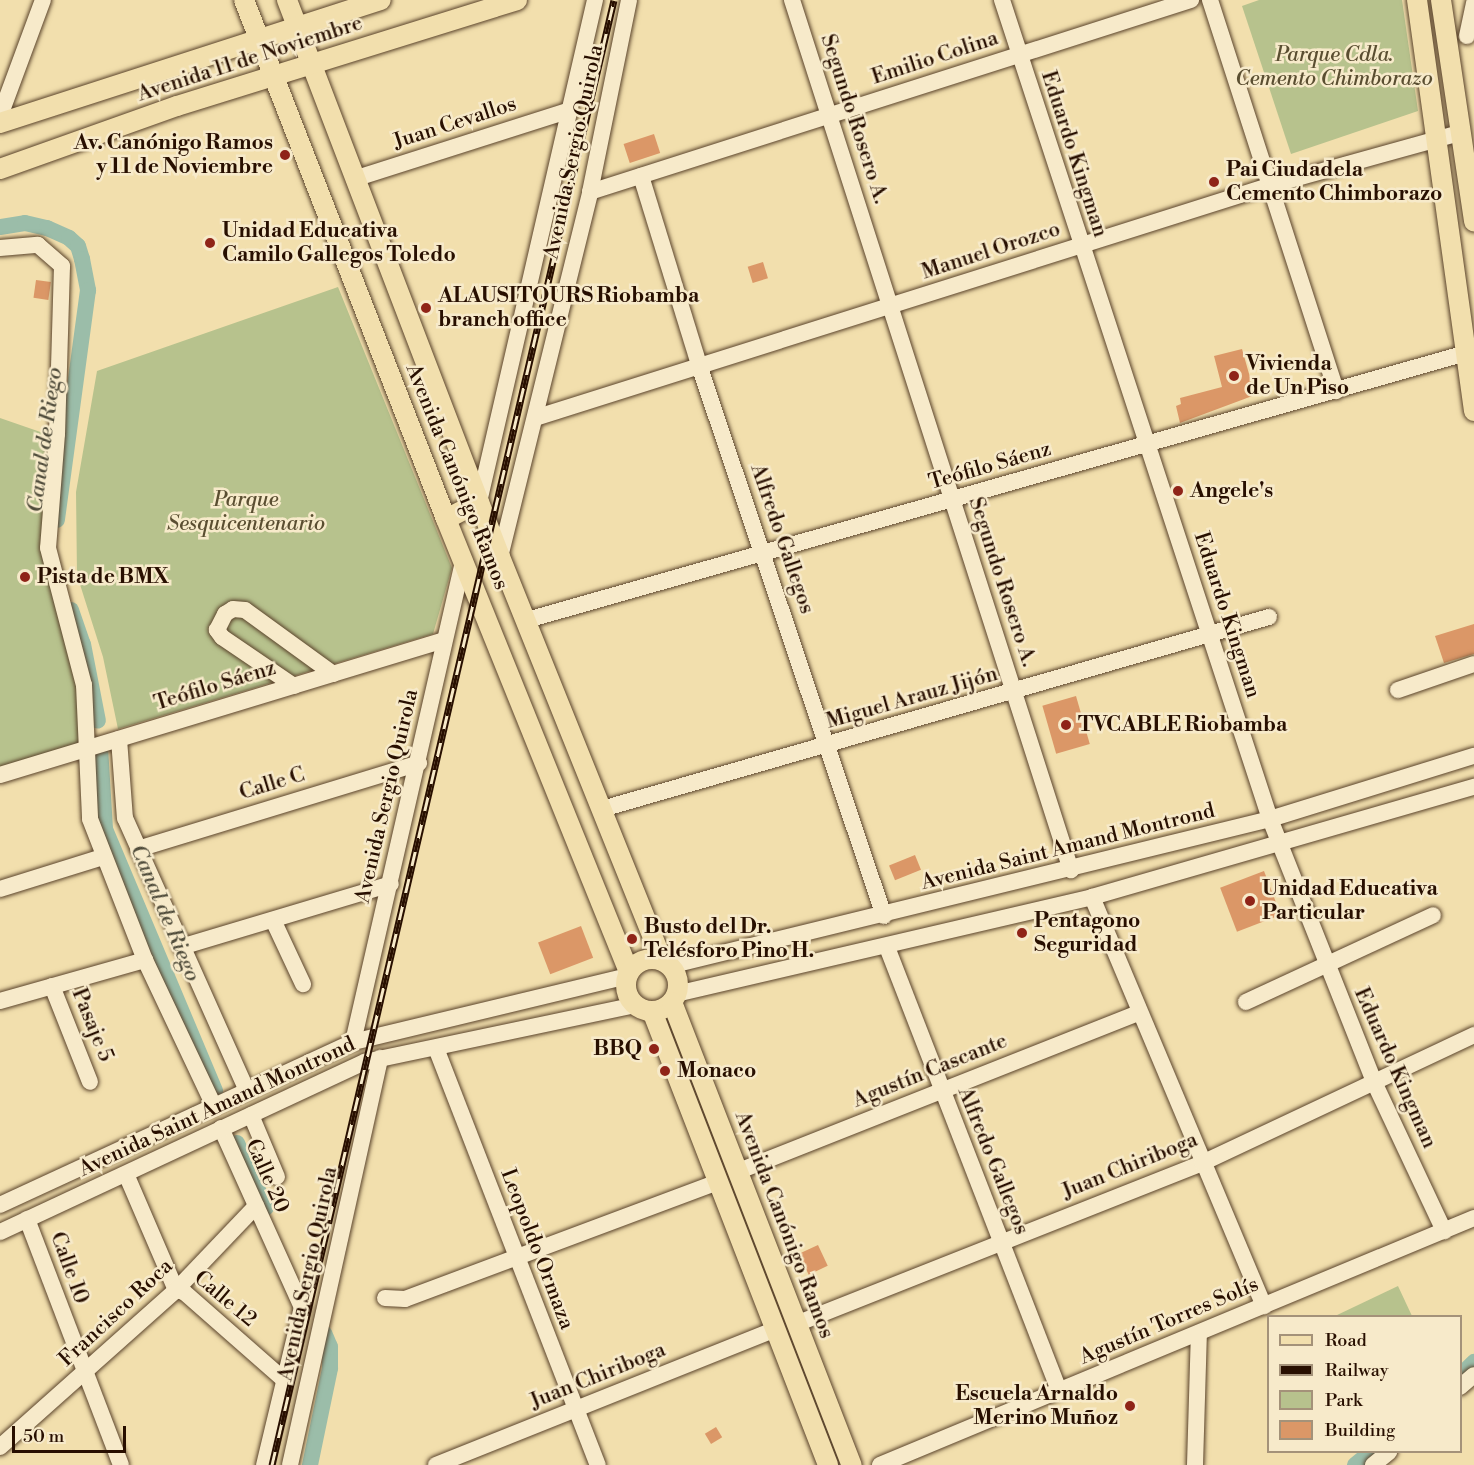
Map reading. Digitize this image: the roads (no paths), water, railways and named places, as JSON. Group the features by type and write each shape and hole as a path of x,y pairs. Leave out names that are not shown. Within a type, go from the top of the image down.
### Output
{"main road":[{"name":"Avenida Canónigo Ramos","path":"244,0 446,519 628,974 626,992 644,1008 718,1182 828,1465"},
{"name":"Avenida Canónigo Ramos","path":"287,0 500,557 665,963 678,982 674,998 796,1324 852,1465"},
{"name":"Avenida 11 de Noviembre","path":"0,123 381,0"},
{"name":"Avenida 11 de Noviembre","path":"0,169 177,106 275,78 311,64 517,0"},
{"path":"1417,0 1439,138 1474,411"},
{"path":"1445,2 1446,39 1460,133 1470,165 1474,222"},
{"path":"446,519 479,502"},
{"path":"628,974 643,960 665,963"},
{"path":"644,1008 674,998"}],"street":[{"path":"0,116 43,0"},
{"name":"Avenida Sergio Quirola","path":"479,502 595,0"},
{"name":"Avenida Sergio Quirola","path":"500,557 538,417 590,192 629,0"},
{"name":"Segundo Rosero A.","path":"792,0 1071,870"},
{"name":"Eduardo Kingman","path":"1002,0 1018,55 1270,819 1325,965 1374,1082 1444,1231"},
{"name":"Emilio Colina","path":"590,192 1191,0"},
{"path":"1210,0 1272,185 1336,390"},
{"path":"1446,39 1470,35 1474,3"},
{"name":"Juan Cevallos","path":"354,179 570,110"},
{"name":"Manuel Orozco","path":"538,417 700,368 1272,185 1460,133"},
{"path":"1443,168 1470,165"},
{"name":"Alfredo Gallegos","path":"641,176 700,368 884,916"},
{"path":"0,248 38,245 62,266 58,410 48,548 84,685 89,748 90,819 145,960 214,1106"},
{"name":"Teófilo Sáenz","path":"527,620 764,555 1466,353"},
{"name":"Avenida Sergio Quirola","path":"353,1042 391,884 463,560"},
{"path":"294,686 222,637 217,630 225,614 233,609 245,610 333,674"},
{"name":"Miguel Arauz Jijón","path":"602,809 1269,617"},
{"name":"Teófilo Sáenz","path":"0,776 444,640"},
{"path":"1398,690 1474,664"},
{"path":"119,739 125,818 247,1091"},
{"name":"Avenida Saint Amand Montrond","path":"665,963 884,916 1071,870 1270,819 1474,756"},
{"name":"Calle C","path":"138,849 418,763"},
{"path":"674,998 1092,897 1474,788"},
{"path":"0,889 103,857"},
{"path":"181,947 391,884"},
{"path":"1092,897 1138,1013 1264,1306"},
{"path":"1245,1002 1433,915"},
{"path":"273,920 303,984"},
{"name":"Alfredo Gallegos","path":"888,947 940,1091 1059,1391"},
{"path":"0,1000 145,960"},
{"name":"Avenida Saint Amand Montrond","path":"0,1205 353,1042 628,974"},
{"name":"Pasaje 5","path":"52,986 90,1082"},
{"name":"Avenida Saint Amand Montrond","path":"0,1232 221,1128 380,1058 644,1008"},
{"name":"Agustín Cascante","path":"739,1171 1138,1013"},
{"name":"Juan Chiriboga","path":"796,1324 1202,1163 1474,1035"},
{"name":"Leopoldo Ormaza","path":"436,1048 598,1465"},
{"name":"Avenida Sergio Quirola","path":"290,1465 380,1058"},
{"path":"251,1115 276,1177"},
{"name":"Calle 20","path":"221,1128 302,1307"},
{"name":"Calle 12","path":"126,1174 176,1290 184,1292 284,1380"},
{"path":"385,1298 405,1299 718,1182"},
{"name":"Francisco Roca","path":"0,1447 176,1290 256,1206"},
{"name":"Agustín Torres Solís","path":"880,1465 1474,1218"},
{"name":"Calle 10","path":"27,1220 83,1374 121,1465"},
{"name":"Avenida Sergio Quirola","path":"264,1465 302,1307"},
{"name":"Juan Chiriboga","path":"436,1465 776,1329"},
{"path":"1196,1465 1199,1333"},
{"path":"1462,1386 1474,1375"},
{"path":"1373,1465 1388,1453"}],"waterway":[{"name":"Canal de Riego","path":"0,227 25,223 47,228 69,238 78,246 82,259 88,290 57,520"},
{"name":"Canal de Riego","path":"71,610 83,644 98,721"},
{"name":"Canal de Riego","path":"100,747 105,829 215,1091"},
{"name":"Canal de Riego","path":"237,1143 266,1208"},
{"name":"Canal de Riego","path":"310,1465 330,1368 330,1347 324,1333"},
{"name":"Canal de Riego","path":"1462,1374 1474,1362"},
{"name":"Canal de Riego","path":"1355,1465 1370,1453"}],"railway":[{"path":"272,1465 614,0"}],"place":[{"name":"Av. Canónigo Ramos y 11 de Noviembre","path":"285,155"},
{"name":"Pai Ciudadela Cemento Chimborazo","path":"1214,182"},
{"name":"Unidad Educativa Camilo Gallegos Toledo","path":"210,243"},
{"name":"ALAUSITOURS Riobamba branch office","path":"426,308"},
{"name":"Vivienda de Un Piso","path":"1234,376"},
{"name":"Angele's","path":"1178,491"},
{"name":"Pista de BMX","path":"25,577"},
{"name":"TVCABLE Riobamba","path":"1066,725"},
{"name":"Unidad Educativa Particular","path":"1250,901"},
{"name":"Pentagono Seguridad","path":"1022,933"},
{"name":"Busto del Dr. Telésforo Pino H.","path":"632,939"},
{"name":"BBQ","path":"654,1049"},
{"name":"Monaco","path":"665,1071"},
{"name":"Escuela Arnaldo Merino Muñoz","path":"1130,1406"}],"park label":[{"name":"Parque Cdla. Cemento Chimborazo","path":"1334,67"},
{"name":"Parque Sesquicentenario","path":"246,512"}]}
